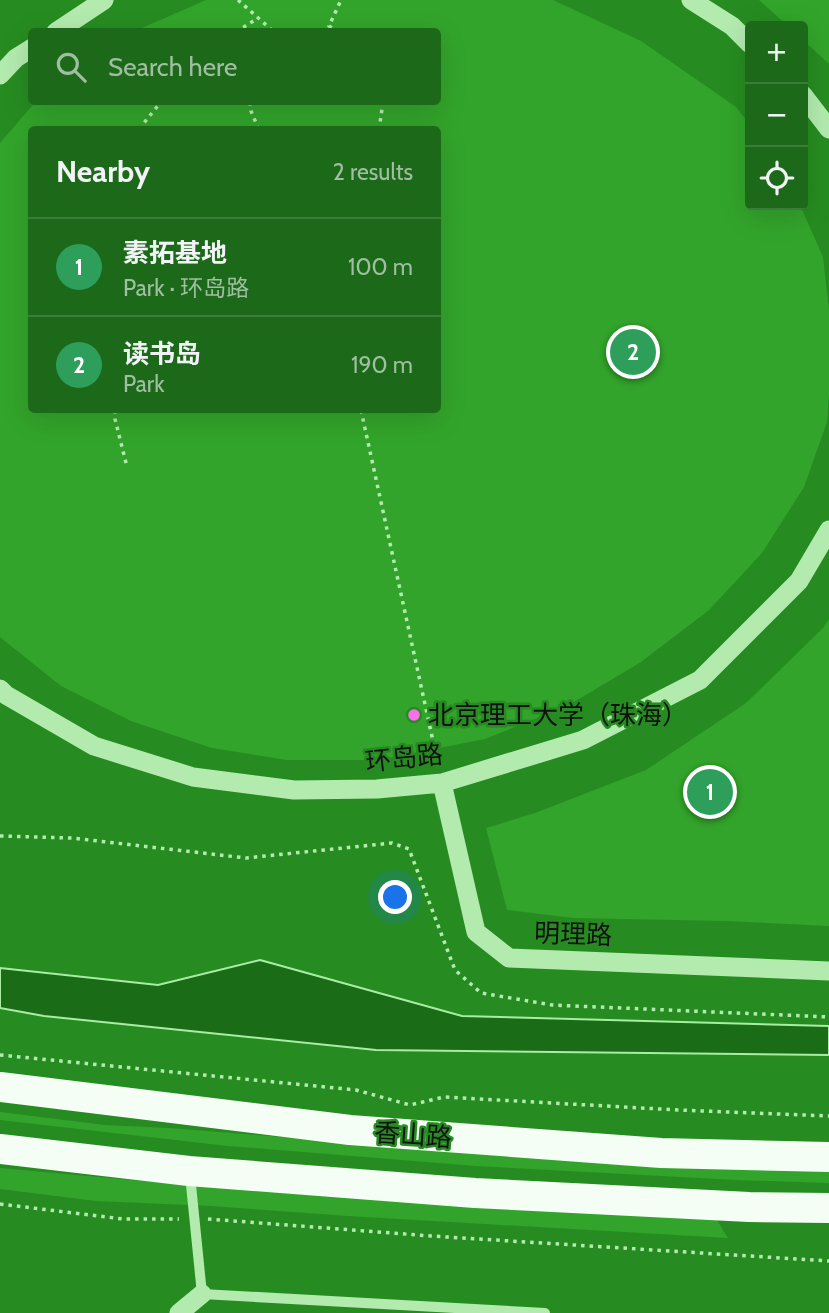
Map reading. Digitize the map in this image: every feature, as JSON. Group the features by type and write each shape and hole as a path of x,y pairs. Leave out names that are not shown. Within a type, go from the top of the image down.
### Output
{"main road":[{"name":"香山路","path":"0,1087 350,1130 661,1153 829,1157"},
{"name":"香山路","path":"0,1149 189,1171 475,1193 749,1207 829,1208"}],"street":[{"path":"62,28 104,0"},
{"path":"691,0 732,26 745,39"},
{"path":"0,75 16,58 28,50"},
{"path":"808,102 829,129"},
{"name":"环岛路","path":"0,689 94,746 193,777 294,790 377,789 442,783 583,740 700,680 800,581 829,530"},
{"name":"明理路","path":"442,783 476,932 509,958 829,971"},
{"path":"179,1313 202,1294"}],"lane":[{"path":"189,1171 202,1294 545,1313"}],"path":[{"path":"238,0 269,28"},
{"path":"332,28 329,26 341,0"},
{"path":"242,28 258,18"},
{"path":"142,126 159,105"},
{"path":"250,105 257,126"},
{"path":"380,126 383,105"},
{"path":"115,413 127,467"},
{"path":"362,413 442,783"},
{"path":"0,836 72,838 246,858 392,843 409,849 455,970 481,993 552,1005 829,1017"},
{"path":"0,1055 356,1090 410,1105 444,1097 829,1116"},
{"path":"0,1204 122,1219 194,1218 472,1239 829,1261"}],"shaded area":[{"path":"206,0 553,0 641,41 736,107 745,119 745,210 802,210 823,257 829,310 827,422 804,487 762,553 709,610 641,662 569,705 485,739 378,760 287,760 212,748 131,721 61,686 0,637 0,143 33,105 441,105 441,28 142,28"},
{"path":"759,0 829,0 829,64 808,45 808,21 782,21"},
{"path":"829,619 829,926 573,918 507,910 486,828 535,813 646,770 746,703"},
{"path":"260,960 462,1016 829,1026 829,1055 376,1050 44,1016 0,1008 0,968 158,985"},
{"path":"0,1112 105,1125 384,1145 829,1169 829,1183 476,1166 228,1146 0,1120"},
{"path":"0,1168 164,1183 265,1186 715,1217 728,1238 96,1201 0,1189"}],"place":[{"name":"读书岛","path":"633,352"},
{"name":"北京理工大学（珠海）","path":"414,715"},
{"name":"素拓基地","path":"710,792"}]}
